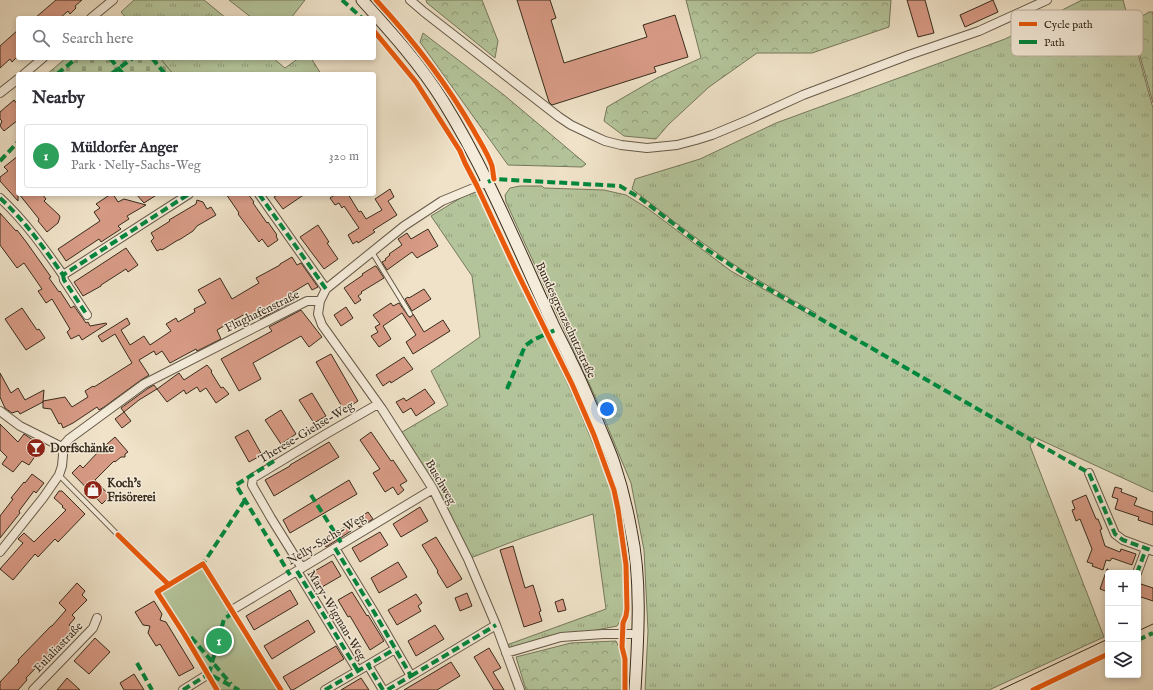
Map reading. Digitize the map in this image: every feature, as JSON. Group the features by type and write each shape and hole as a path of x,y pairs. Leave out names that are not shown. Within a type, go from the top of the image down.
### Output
{"street":[{"path":"93,16 113,0"},
{"name":"Bundesgrenzschutzstraße","path":"362,0 423,72 459,128 488,182 555,330 571,361 587,396 614,464 630,525 635,557 638,597 635,690"},
{"path":"410,0 571,125 592,136 606,141 620,145 647,148 677,145 701,138 748,120 803,95 909,55 979,31 1011,16"},
{"path":"1023,10 1042,1"},
{"path":"26,72 41,60"},
{"path":"1,91 16,80"},
{"path":"320,301 326,289 404,226 442,201 488,182"},
{"path":"63,275 186,196"},
{"path":"260,196 326,289"},
{"path":"0,198 16,212 39,241 63,275 64,280 87,315"},
{"name":"Flughafenstraße","path":"62,447 68,439 144,384 307,301 320,301"},
{"name":"Buschweg","path":"320,301 318,314 322,325 378,404 433,489 468,558 496,625 520,690"},
{"name":"Therese-Giehse-Weg","path":"300,569 252,485 253,478 378,404"},
{"path":"0,411 20,426 62,447 63,455 59,475 43,498 0,552"},
{"path":"1089,473 1115,534 1123,540 1150,550 1139,570"},
{"name":"Nelly-Sachs-Weg","path":"232,610 433,489"},
{"path":"335,548 411,676"},
{"name":"Mary-Wigman-Weg","path":"300,569 358,671"},
{"name":"Eulaliastraße","path":"33,690 93,628 97,618"},
{"path":"387,690 496,625"},
{"path":"506,653 561,637 603,634 638,634"},
{"name":"Mary-Wigman-Weg","path":"329,689 395,649"},
{"path":"368,665 383,690"},
{"path":"183,690 207,675"}],"lane":[{"path":"372,252 410,314"},
{"path":"59,475 118,535"}],"green space":[{"path":"134,0 204,0 224,16 124,16 121,12"},
{"path":"229,0 305,0 293,16 249,16"},
{"path":"426,0 482,0 498,41 495,58 427,3"},
{"path":"686,0 891,0 889,27 812,53 757,53 709,87 669,124 656,139 624,136 604,121 607,107 657,78 701,58"},
{"path":"1082,0 1123,0 1126,10 1062,10"},
{"path":"1149,12 1153,12 1153,103 1140,56 1143,56 1143,16"},
{"path":"423,33 504,95 586,164 582,167 508,165 420,42"},
{"path":"1011,36 1011,56 1139,56 1153,108 1153,492 1034,437 1030,446 1104,637 989,690 645,690 648,631 644,550 631,483 593,392 506,202 505,195 510,188 520,186 542,186 544,188 604,190 626,195 647,208 731,271 814,317 816,313 741,269 656,208 632,189 635,179 700,159 776,123"},
{"path":"64,60 162,60 171,72 49,72"},
{"path":"162,60 275,60 285,68 296,60 312,60 320,72 171,72"},
{"path":"472,191 479,194 576,402 612,490 625,566 625,613 617,626 561,637 506,653 504,646 606,609 593,514 522,538 468,559 433,489 397,435 448,405 431,371 480,337 472,276 431,216"},
{"path":"203,567 277,690 219,690 160,593"},
{"path":"616,641 622,654 622,690 526,690 516,657 571,643"}],"building":[{"path":"56,0 82,0 75,6 76,8 70,14 68,11 62,16 37,16"},
{"path":"517,0 550,0 556,18 551,20 564,63 647,37 643,25 675,15 688,57 654,67 656,72 552,105 549,102"},
{"path":"907,0 925,0 934,33 918,37"},
{"path":"993,0 998,12 965,27 960,15"},
{"path":"16,32 16,58 12,62 10,59 0,68 0,46"},
{"path":"14,100 16,102 16,122 4,131 0,126 2,121 0,119 0,112"},
{"path":"16,158 16,196 18,196 18,201 0,181 0,177 8,171 4,167"},
{"path":"390,189 394,197 388,201 397,215 373,230 375,232 358,243 357,241 353,244 348,235 359,228 344,206 342,208 339,203 335,205 330,198 333,196 349,196 359,212 361,211 366,219 382,210 375,199"},
{"path":"21,196 44,196 46,199 44,201 60,217 58,223 47,232 38,221 39,219"},
{"path":"108,196 114,196 118,202 124,199 146,205 127,216 129,219 118,226 121,229 101,242 99,239 66,261 58,249 100,221 94,212 100,208 96,204"},
{"path":"138,196 155,196 144,203"},
{"path":"227,196 250,196 267,223 268,222 277,235 278,240 268,247 262,239 259,242 238,214 239,213"},
{"path":"276,196 302,196 283,209 274,197"},
{"path":"197,200 203,202 207,209 211,207 216,215 197,226 193,231 179,240 162,250 157,251 151,241 154,238 151,233 196,204"},
{"path":"0,213 16,231 17,230 27,243 51,277 49,278 71,308 74,306 86,323 88,322 90,326 107,324 82,340 79,335 71,339 67,332 70,329 52,299 46,303 38,291 42,289 24,263 17,268 0,245"},
{"path":"318,225 329,242 327,243 338,259 324,269 300,237"},
{"path":"428,229 438,246 417,258 412,252 387,270 382,262 386,260 385,259 390,255 389,254 402,245 398,239 407,233 411,239"},
{"path":"126,248 138,265 128,272 126,269 83,296 74,282"},
{"path":"292,257 297,265 301,263 318,287 312,290 308,283 290,294 294,301 260,319 260,317 251,321 245,314 217,330 221,339 197,351 196,349 170,363 162,351 156,355 154,351 139,360 149,375 104,407 99,410 97,407 63,428 61,423 59,424 51,409 43,408 43,401 65,397 72,407 88,397 85,391 132,363 115,334 102,342 98,336 127,318 130,324 121,330 130,345 144,336 150,345 171,331 166,324 176,318 178,322 195,312 194,309 206,303 198,290 220,278 232,299 259,283 256,278"},
{"path":"375,266 384,278 361,292 362,293 358,296 361,300 355,304 344,288"},
{"path":"424,289 431,299 412,311 405,299"},
{"path":"391,303 393,306 399,303 409,317 413,314 424,332 443,320 450,331 413,354 406,342 416,335 402,313 383,326 391,339 379,347 371,336 378,332 375,327 380,324 373,315"},
{"path":"346,307 353,318 341,326 334,315"},
{"path":"22,308 37,330 39,329 45,338 26,350 5,319"},
{"path":"301,310 322,337 309,347 301,336 253,363 261,379 239,391 221,359 272,331 269,327"},
{"path":"331,354 358,401 344,410 316,362"},
{"path":"404,357 413,369 391,383 390,381 383,386 376,375"},
{"path":"207,365 221,388 223,387 229,394 216,403 206,388 200,392 197,387 186,394 184,390 167,402 157,389 179,373 184,380"},
{"path":"0,373 11,393 18,388 25,400 44,390 43,402 20,414 18,411 12,413 5,408 0,397"},
{"path":"154,385 157,389 139,400 124,412 121,408"},
{"path":"425,389 435,403 416,416 411,408 403,413 396,402 404,398 406,401"},
{"path":"312,393 326,416 314,423 299,400"},
{"path":"281,410 296,434 281,444 265,420"},
{"path":"124,412 131,421 122,428 115,419"},
{"path":"0,424 18,442 24,434 42,446 29,465 22,461 13,472 2,464 7,457 0,450"},
{"path":"248,430 262,455 249,462 235,437"},
{"path":"371,432 407,481 400,485 404,490 398,495 393,487 385,492 373,473 380,469 360,440"},
{"path":"115,437 128,452 125,454 125,457 121,457 115,462 114,461 95,480 110,496 102,504 72,473 80,465 83,468"},
{"path":"329,442 339,457 274,496 265,480"},
{"path":"32,474 44,483 36,493 34,491 19,511 20,513 0,538 0,516 13,499 11,498"},
{"path":"349,480 357,494 290,533 283,520"},
{"path":"1115,487 1122,489 1121,492 1137,498 1134,505 1153,512 1153,525 1138,520 1139,517 1115,509 1118,499 1112,497"},
{"path":"59,491 62,491 85,514 58,542 55,539 38,557 35,554 13,580 0,569 23,543 18,539 24,533 34,542 66,510 54,498"},
{"path":"1086,495 1102,529 1100,530 1105,546 1120,552 1121,549 1136,554 1132,565 1112,558 1110,561 1106,560 1103,570 1092,566 1093,564 1087,562 1092,549 1080,519 1076,521 1072,510 1075,509 1072,501"},
{"path":"420,507 428,521 401,537 393,524"},
{"path":"368,512 373,519 359,527 355,521"},
{"path":"348,525 351,531 326,547 322,541"},
{"path":"380,532 388,545 360,562 352,548"},
{"path":"436,537 462,579 447,588 422,545"},
{"path":"513,546 525,588 533,585 541,611 539,612 542,621 524,627 500,550"},
{"path":"332,561 341,576 322,587 313,572"},
{"path":"398,562 407,577 379,593 371,578"},
{"path":"1105,575 1105,591 1100,589"},
{"path":"77,583 85,591 82,595 87,600 72,615 75,618 69,625 74,628 26,678 27,680 18,690 0,690 0,682 19,662 18,660 66,610 59,603"},
{"path":"1141,584 1153,588 1153,601 1141,597"},
{"path":"290,590 298,604 254,630 246,616"},
{"path":"352,592 384,641 370,650 350,616 348,617 338,600"},
{"path":"467,593 472,606 460,611 455,598"},
{"path":"416,594 422,603 418,606 421,611 397,625 388,610"},
{"path":"563,599 566,610 558,612 555,602"},
{"path":"154,601 162,614 160,620 166,622 194,668 179,676 160,644 156,646 148,633 150,626 143,625 135,612"},
{"path":"308,620 315,632 272,659 264,646"},
{"path":"435,625 444,639 416,656 408,641"},
{"path":"95,638 110,652 89,674 74,661"},
{"path":"336,646 344,659 291,690 283,677"},
{"path":"489,648 501,668 493,672 504,690 494,690 474,657"},
{"path":"451,662 460,676 437,690 404,690"},
{"path":"134,674 144,690 124,690 120,683"},
{"path":"67,678 80,690 57,690"},
{"path":"361,678 369,690 341,690"}],"tram line":[{"path":"1141,630 1153,624"},
{"path":"1000,690 1105,640"}],"marked path":[{"path":"342,0 360,16"},
{"path":"60,72 74,60"},
{"path":"112,60 121,72"},
{"path":"114,72 130,60"},
{"path":"154,60 163,72"},
{"path":"0,161 16,144"},
{"path":"488,182 494,179 620,186 640,198 706,249 758,283 1089,473 1115,534 1123,540 1153,551"},
{"path":"0,198 26,225 63,275 186,196"},
{"path":"260,196 326,289"},
{"path":"63,275 64,280 87,315"},
{"path":"507,389 525,346 533,340 555,330"},
{"path":"274,461 236,485 290,575"},
{"path":"311,495 342,544"},
{"path":"200,566 203,564 245,500"},
{"path":"335,548 411,676 387,690"},
{"path":"1138,570 1146,549"},
{"path":"297,571 358,671"},
{"path":"233,613 224,619 209,674 239,690"},
{"path":"411,676 496,625"},
{"path":"1141,639 1153,633"},
{"path":"191,637 231,684"},
{"path":"383,690 368,665 395,649"},
{"path":"137,663 152,690"},
{"path":"325,690 368,665"},
{"path":"183,690 207,675"}],"cycle path":[{"path":"376,0 429,62 441,79 486,153 492,166 494,179"},
{"path":"376,33 416,82 460,151 572,384 594,435 614,490 626,565 627,609 623,623 622,647 625,659 625,690"},
{"path":"118,535 169,585"},
{"path":"217,690 157,592 203,564 281,690"},
{"path":"1033,690 1105,655"}],"place":[{"name":"Dorfschänke","path":"36,448"},
{"name":"Koch's Frisörerei","path":"93,490"},
{"name":"Müldorfer Anger","path":"219,641"}]}
